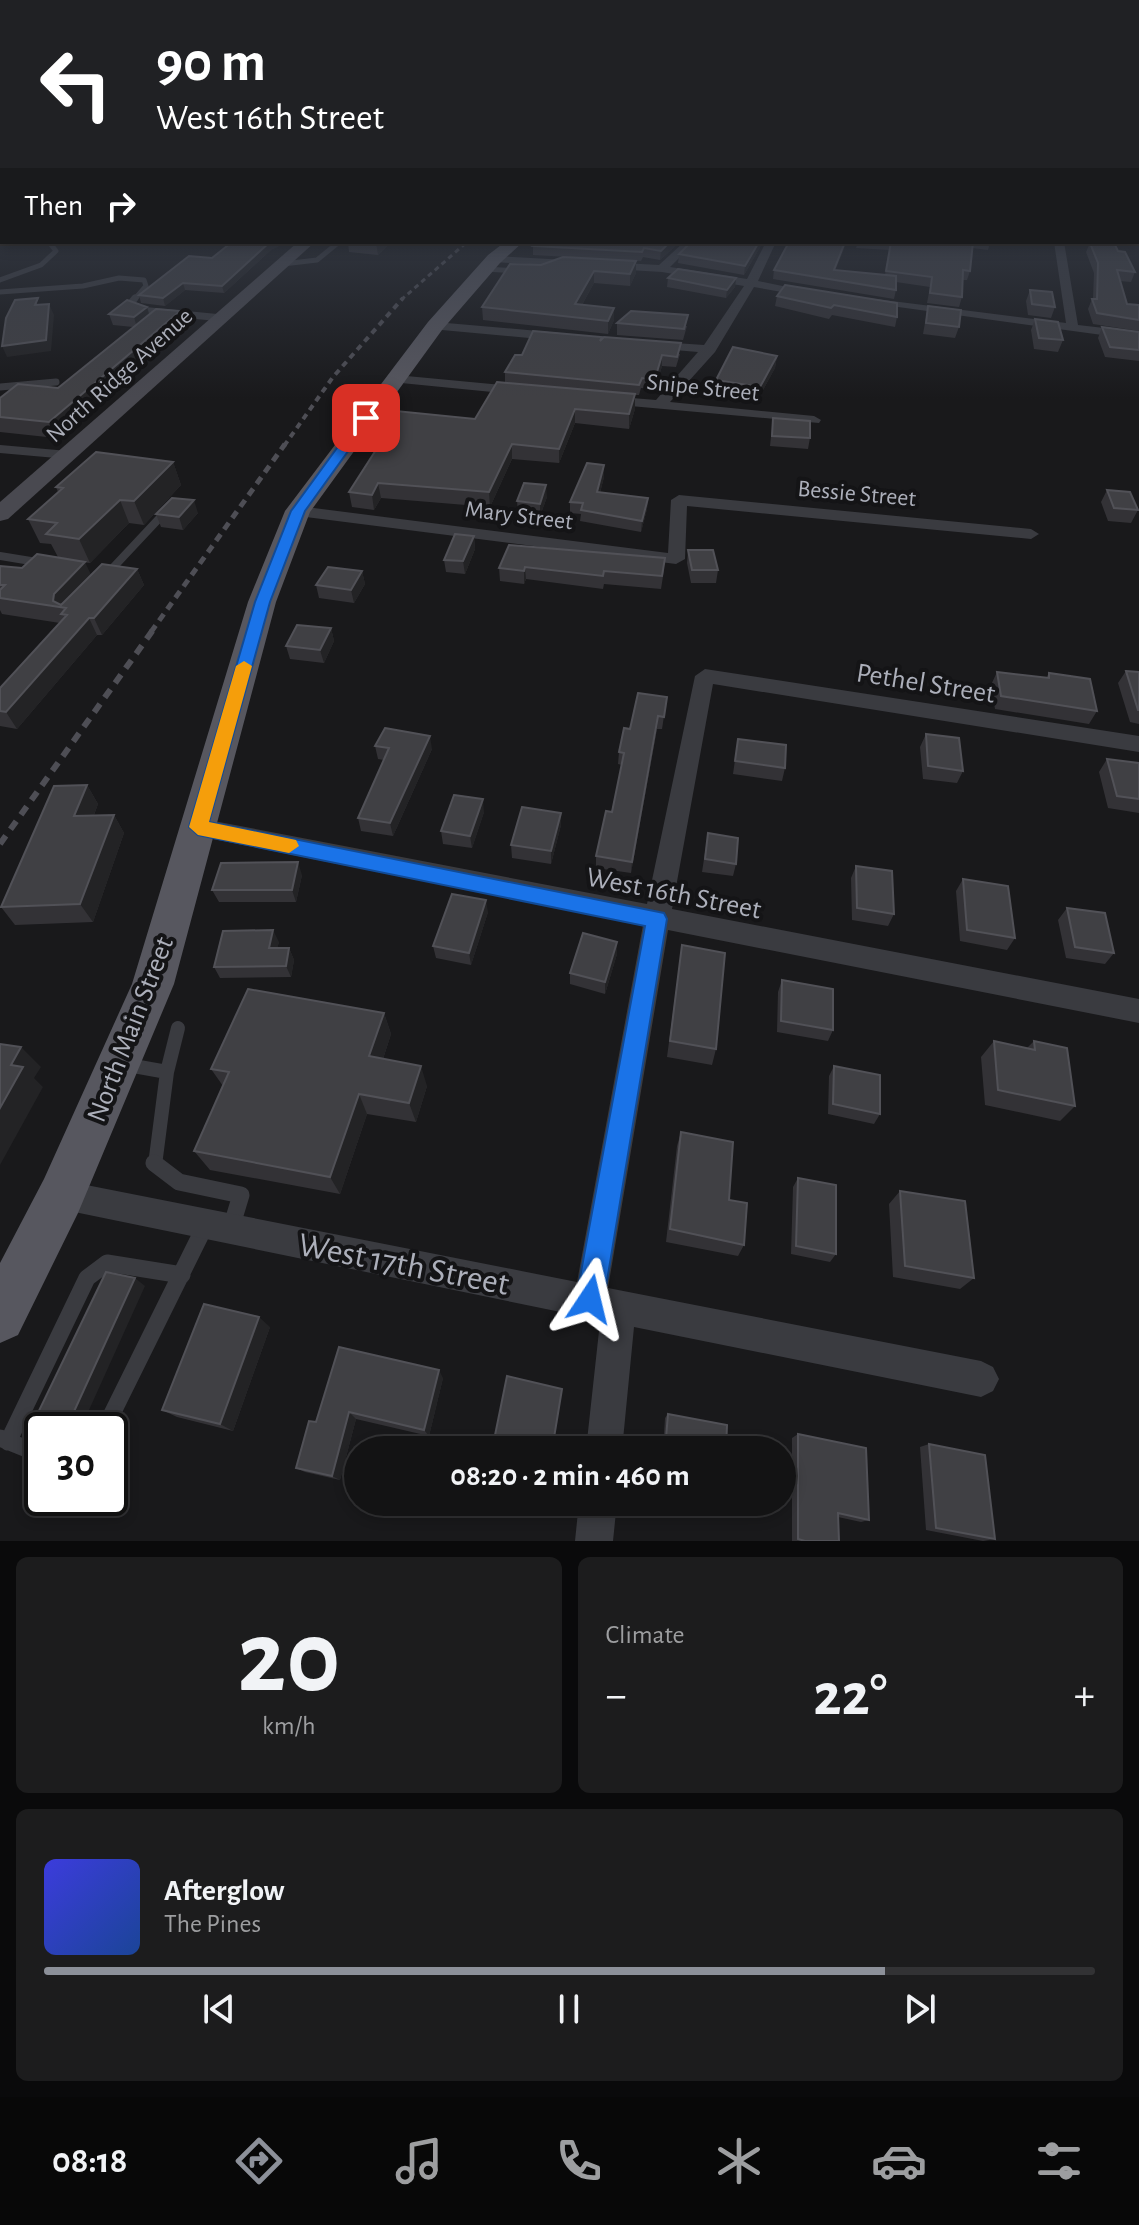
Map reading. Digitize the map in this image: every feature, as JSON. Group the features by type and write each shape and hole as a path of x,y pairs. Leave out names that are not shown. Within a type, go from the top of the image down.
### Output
{"main road":[{"name":"North Main Street","path":"0,1317 61,1196 153,984 262,602 298,511 435,326 500,255"}],"street":[{"name":"North Ridge Avenue","path":"4,506 68,455 293,255"},
{"path":"662,269 677,255"},
{"path":"660,405 710,349 753,284 765,255"},
{"path":"1061,255 1073,329"},
{"path":"490,264 564,263 662,269 831,296"},
{"path":"847,299 1139,336"},
{"path":"435,326 573,338"},
{"path":"634,343 710,349"},
{"path":"396,379 535,392"},
{"name":"Snipe Street","path":"598,399 814,420"},
{"name":"Mary Street","path":"298,511 676,559 679,500"},
{"name":"Bessie Street","path":"679,500 1031,534"},
{"name":"Pethel Street","path":"657,919 705,676 1139,744"},
{"name":"West 16th Street","path":"198,827 1139,1011"},
{"path":"605,1436 617,1324 590,1299 657,919"},
{"name":"West 17th Street","path":"61,1196 981,1379"},
{"path":"594,1541 597,1516"}],"lane":[{"path":"0,280 41,265 52,255"},
{"path":"283,264 317,260 323,255"},
{"path":"546,272 564,263"},
{"path":"490,264 527,271"},
{"path":"0,292 83,286 119,278 144,280 146,286 131,303 140,310 222,318"},
{"path":"0,387 56,382"},
{"path":"0,449 68,455"},
{"path":"98,583 171,506"},
{"path":"0,556 62,565"},
{"path":"93,570 108,573"},
{"path":"113,1412 182,1275 241,1195 179,1182 154,1164 167,1072 178,1028"},
{"path":"119,1064 167,1072"},
{"path":"24,1448 4,1440 87,1278 107,1263 182,1275"}],"building":[{"path":"216,255 256,255 222,286 183,283 163,298 139,295 189,256 212,258"},
{"path":"684,255 751,255 745,266"},
{"path":"782,255 840,255 834,270 896,276 896,290 774,270"},
{"path":"889,255 972,255 970,271 963,270 962,297 930,293 932,277 886,271"},
{"path":"1095,255 1126,255 1135,272 1117,270 1127,304 1139,305 1139,320 1097,313 1092,299 1097,299 1098,263"},
{"path":"563,257 636,261 630,274 594,271 575,304 614,308 608,321 482,307 510,264 541,265"},
{"path":"678,269 736,278 727,290 668,278"},
{"path":"785,285 897,303 897,317 834,305 831,308 777,296"},
{"path":"1030,290 1052,292 1055,307 1032,304"},
{"path":"38,298 35,305 49,304 46,340 2,346 6,318 15,300"},
{"path":"127,300 147,307 134,317 109,314"},
{"path":"928,306 961,310 959,327 926,323"},
{"path":"156,309 180,311 49,422 0,417 0,398 18,384 58,388"},
{"path":"631,311 688,315 684,329 617,323"},
{"path":"1035,319 1058,322 1063,340 1039,338"},
{"path":"1102,327 1139,332 1139,350 1110,347"},
{"path":"533,331 602,337 600,341 604,337 681,343 677,357 662,355 655,379 642,378 639,385 505,372 515,355 522,355"},
{"path":"733,347 777,356 760,387 716,380"},
{"path":"497,382 635,394 629,414 575,409 559,449 512,444 489,492 378,483 372,495 349,492 390,428 385,428 396,411 475,419"},
{"path":"773,418 810,421 810,438 772,436"},
{"path":"96,452 173,462 134,501 120,500 79,539 46,534 57,523 28,519 63,488 56,487"},
{"path":"587,463 604,465 597,492 648,498 642,521 581,510 583,503 570,502"},
{"path":"524,483 546,485 540,504 517,501"},
{"path":"1107,490 1130,492 1138,510 1114,508"},
{"path":"172,498 194,500 179,517 156,514"},
{"path":"455,534 474,536 463,561 444,560"},
{"path":"509,545 665,558 662,576 604,571 603,576 525,567 524,571 499,568"},
{"path":"688,550 713,550 718,570 692,570"},
{"path":"37,554 85,562 54,594 53,601 61,605 102,564 137,569 6,712 0,711 0,688 67,615 61,614 66,608 0,598 0,590 5,585 0,585 0,566 22,568"},
{"path":"328,567 362,571 351,590 316,585"},
{"path":"297,625 331,628 320,650 286,646"},
{"path":"1126,671 1139,672 1139,710 1138,710"},
{"path":"997,672 1049,678 1049,673 1090,679 1097,711 1001,696"},
{"path":"638,693 667,697 664,717 658,716 632,862 596,856 606,811 612,812 624,753 619,752 624,728 630,729"},
{"path":"385,728 430,736 390,823 358,818 389,748 375,746"},
{"path":"926,734 959,738 963,771 928,766"},
{"path":"738,739 786,745 785,768 735,761"},
{"path":"1107,759 1139,763 1139,799 1117,796"},
{"path":"87,785 74,816 114,815 80,904 1,907 54,786"},
{"path":"454,795 483,799 470,836 441,831"},
{"path":"522,807 561,813 551,851 511,845"},
{"path":"708,833 738,838 736,864 705,859"},
{"path":"298,862 292,890 212,890 221,863"},
{"path":"856,866 892,871 894,914 857,908"},
{"path":"963,879 1008,886 1015,938 967,930"},
{"path":"452,894 486,900 469,953 433,946"},
{"path":"1067,908 1105,913 1114,953 1075,947"},
{"path":"273,930 269,948 289,948 286,966 214,967 223,931"},
{"path":"583,933 617,942 605,982 570,973"},
{"path":"682,945 725,953 716,1049 670,1041"},
{"path":"782,980 833,989 833,1030 781,1021"},
{"path":"248,989 384,1013 369,1056 421,1066 409,1103 359,1094 330,1177 194,1151 229,1072 211,1069"},
{"path":"994,1041 1035,1050 1034,1041 1067,1048 1075,1106 998,1090"},
{"path":"0,1044 21,1047 11,1065 23,1067 0,1108"},
{"path":"834,1066 880,1075 880,1114 833,1104"},
{"path":"681,1132 733,1142 729,1200 747,1203 744,1245 670,1229"},
{"path":"798,1178 836,1185 836,1254 796,1246"},
{"path":"900,1191 965,1201 974,1278 905,1266"},
{"path":"106,1272 135,1278 74,1412 38,1412"},
{"path":"204,1304 259,1317 220,1424 162,1410"},
{"path":"339,1347 439,1370 424,1430 349,1412 332,1476 296,1468 309,1421 316,1422"},
{"path":"507,1376 562,1389 554,1436 495,1436"},
{"path":"668,1414 727,1425 727,1436 666,1436"},
{"path":"798,1434 866,1448 869,1520 838,1513 839,1541 798,1539"},
{"path":"929,1444 985,1455 995,1539 936,1528"}],"railway":[{"path":"402,299 452,255"},
{"path":"284,446 333,377 402,299"},
{"path":"151,632 285,444"},
{"path":"0,844 153,630"}],"slow traffic":[{"path":"244,666 198,827 289,846"}],"route":[{"path":"366,418 298,511 262,602 198,827 657,919 590,1299"}]}
